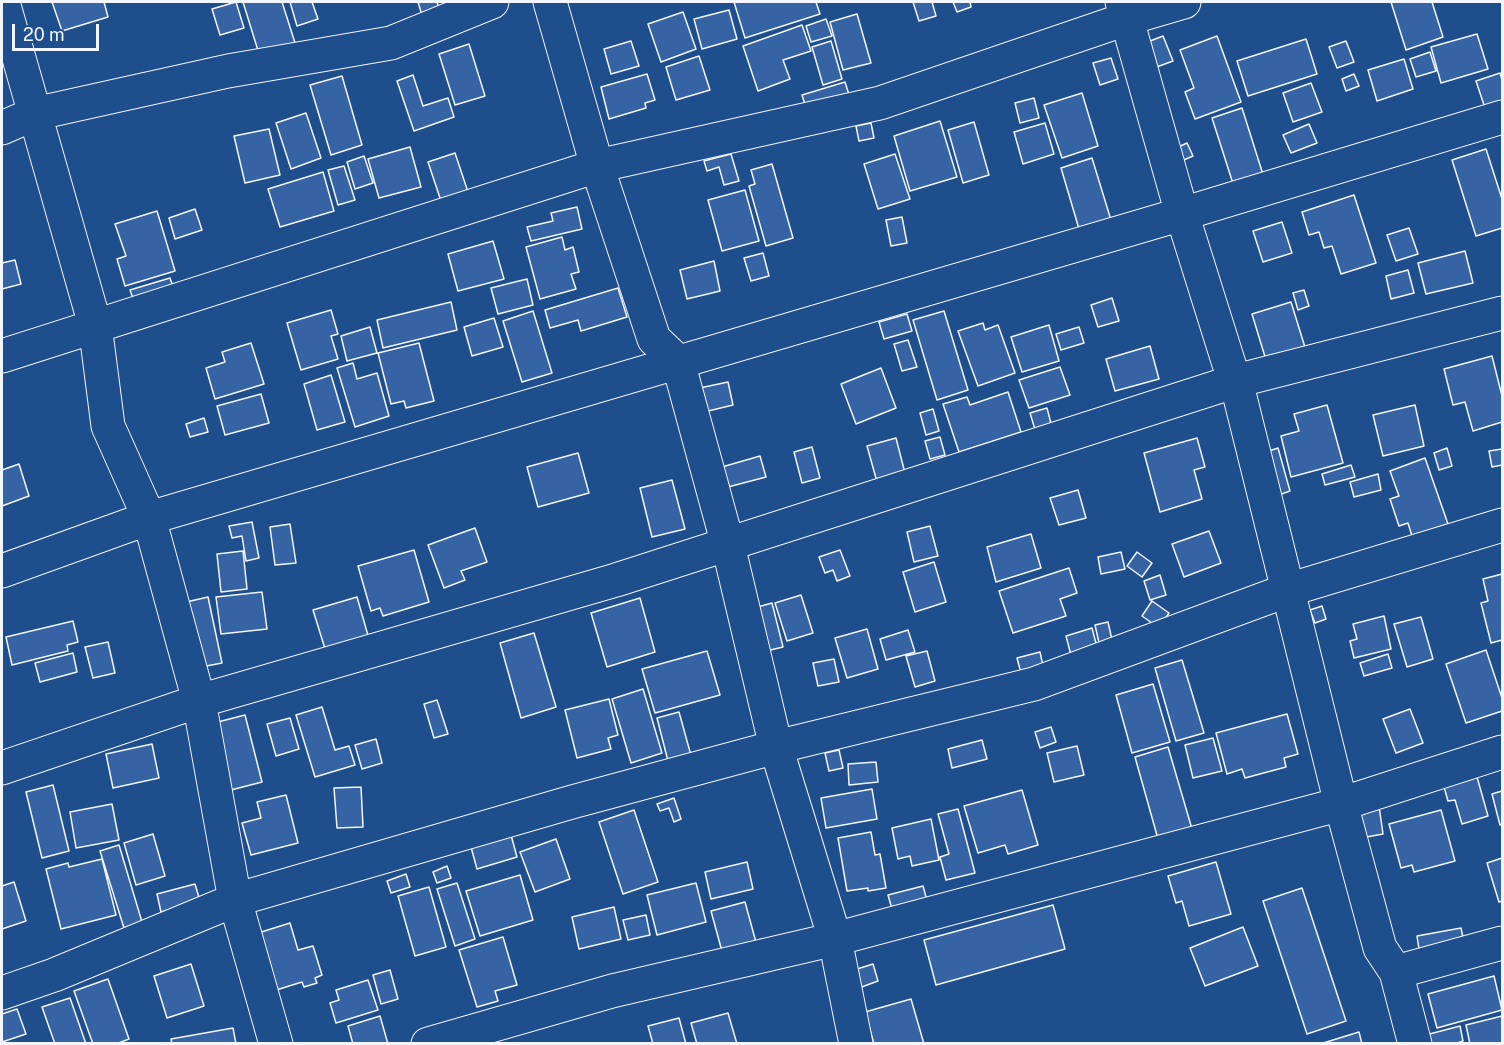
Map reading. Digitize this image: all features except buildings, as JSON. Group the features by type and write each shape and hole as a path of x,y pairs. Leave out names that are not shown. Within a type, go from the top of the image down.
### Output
{"street":[{"path":"3,2 95,325 108,426 149,518 199,701 235,900 276,1044"},
{"path":"2,128 34,114 228,71 391,43 492,2"},
{"path":"550,2 597,166 654,339 678,362 728,545 776,747 835,939 856,1044"},
{"path":"2,356 597,166 880,103 1124,10 1184,2"},
{"path":"1124,10 1182,214 1236,381 1341,804 1380,948 1396,972 1415,1044"},
{"path":"2,571 149,518 1182,214 1503,117"},
{"path":"2,768 199,701 616,580 1236,381 1503,313"},
{"path":"2,993 54,975 235,900 573,802 776,747 1034,684 1288,590 1503,525"},
{"path":"428,1044 612,991 835,939 1341,804 1503,752"},
{"path":"1396,972 1503,943"}]}
